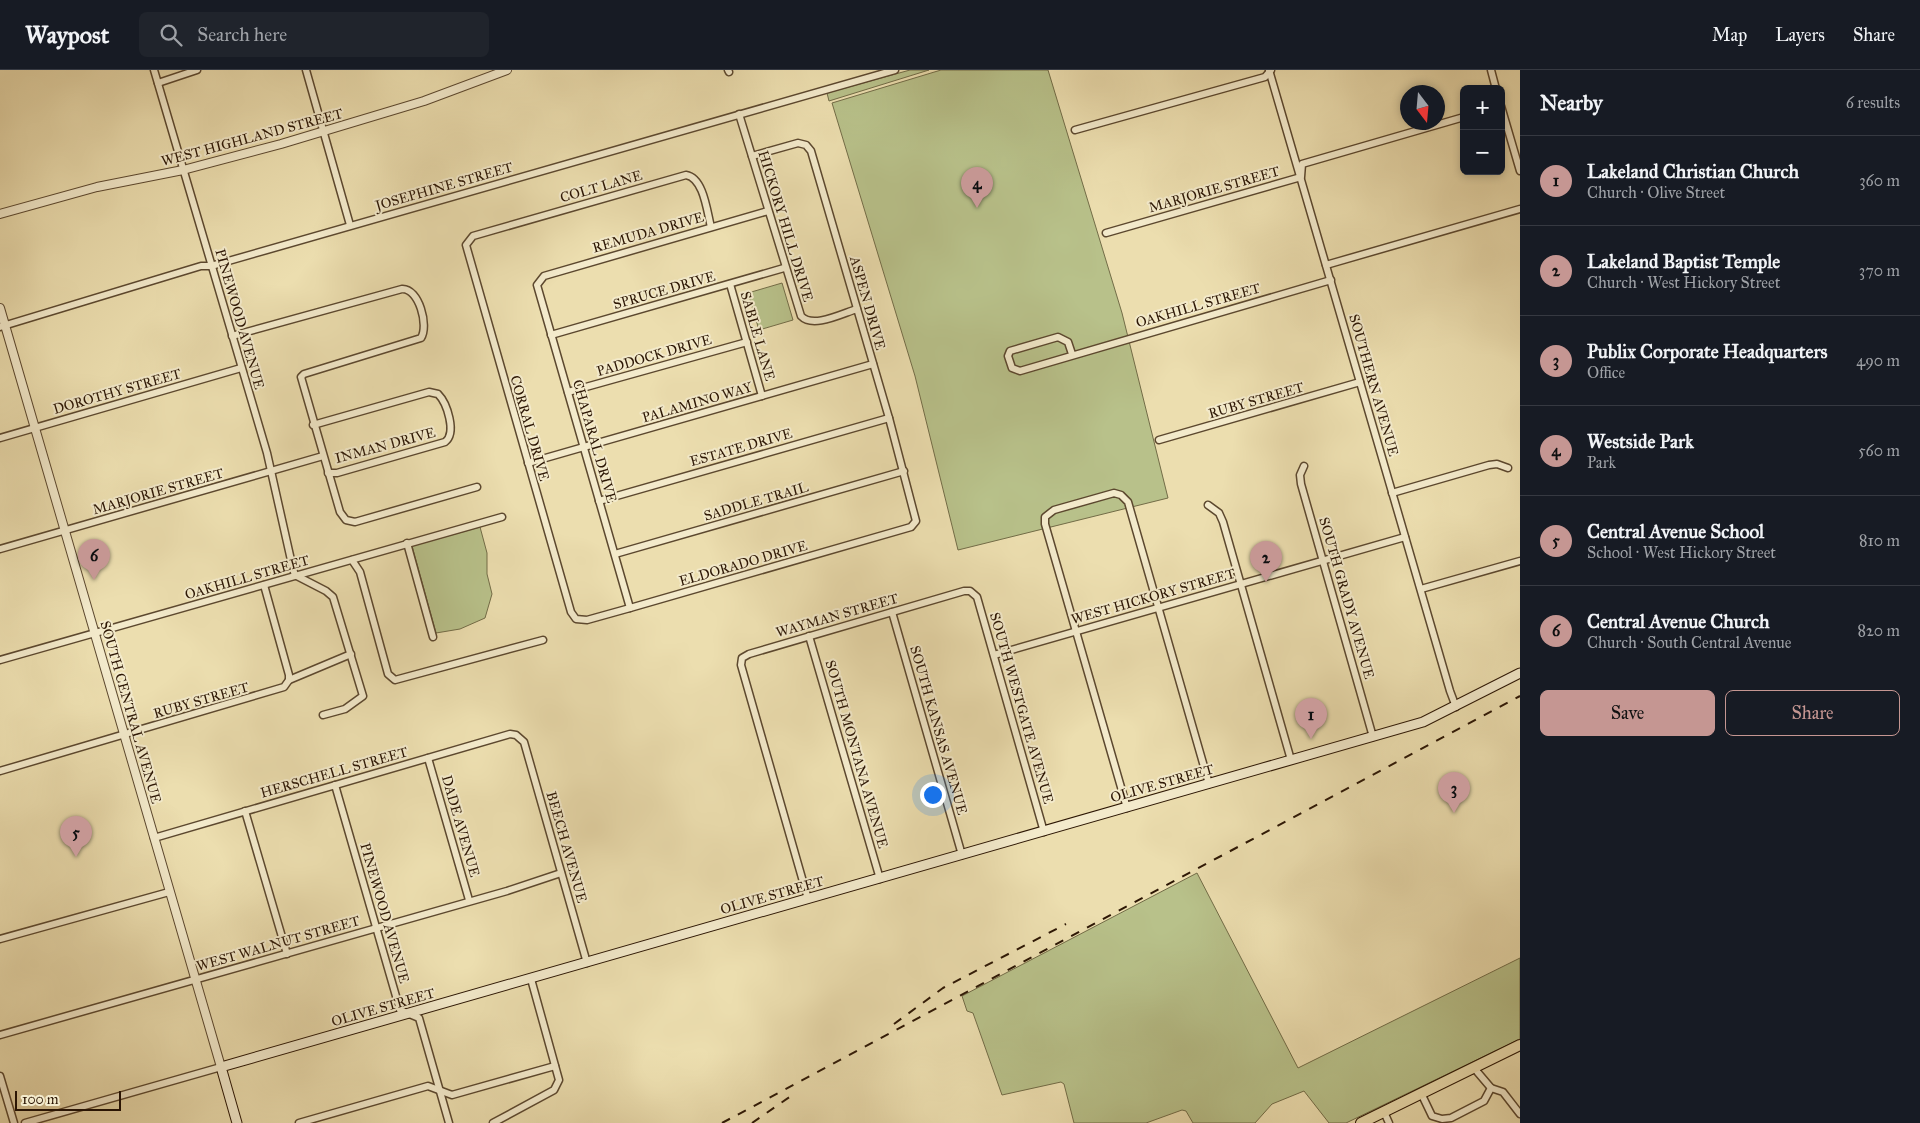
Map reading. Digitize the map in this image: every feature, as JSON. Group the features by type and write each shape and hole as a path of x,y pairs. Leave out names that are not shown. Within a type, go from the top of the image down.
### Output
{"main road":[{"name":"OLIVE STREET","path":"221,1067 1423,722 1520,673"},
{"path":"1360,1123 1520,1045"},
{"name":"SOUTH CENTRAL AVENUE","path":"221,1067 237,1123"}],"street":[{"name":"PINEWOOD AVENUE","path":"154,70 271,471 295,575"},
{"path":"158,83 197,70"},
{"path":"306,70 350,225"},
{"name":"WEST HIGHLAND STREET","path":"0,214 97,187 183,170 424,101 507,70"},
{"name":"JOSEPHINE STREET","path":"2,326 201,266 211,266 895,70"},
{"path":"1075,130 1265,77 1270,70"},
{"name":"SOUTHERN AVENUE","path":"1270,70 1456,707"},
{"path":"1491,70 1495,85"},
{"name":"HICKORY HILL DRIVE","path":"739,114 784,268 801,316 804,320 813,322 857,309"},
{"name":"MARJORIE STREET","path":"1106,233 1301,176 1302,164 1460,119"},
{"path":"1505,120 1520,171"},
{"name":"ASPEN DRIVE","path":"752,156 798,143 810,147 917,517 915,524"},
{"name":"COLT LANE","path":"466,242 473,236 686,175 692,176 698,183 711,227"},
{"path":"1326,264 1520,209"},
{"name":"REMUDA DRIVE","path":"538,282 544,276 768,211"},
{"name":"CORRAL DRIVE","path":"466,242 466,249 571,612 576,619"},
{"name":"SPRUCE DRIVE","path":"551,335 784,268"},
{"name":"OAKHILL STREET","path":"1072,354 1068,342 1058,337 1010,351 1008,356 1012,368 1020,371 1072,354 1331,280"},
{"name":"CHAPARAL DRIVE","path":"538,282 537,291 630,608"},
{"name":"SABLE LANE","path":"730,284 762,396"},
{"path":"232,336 402,289 414,293 424,334 416,342 304,374 301,377 313,425 341,516 354,522 477,487"},
{"name":"SOUTH CENTRAL AVENUE","path":"0,308 2,326 35,428 221,1067"},
{"name":"PADDOCK DRIVE","path":"568,392 747,342"},
{"name":"PALAMINO WAY","path":"528,463 873,364"},
{"name":"DOROTHY STREET","path":"0,438 241,368"},
{"name":"RUBY STREET","path":"1159,440 1360,382"},
{"name":"INMAN DRIVE","path":"313,425 429,392 438,394 443,400 451,431 451,436 445,442 336,473 328,473"},
{"name":"ESTATE DRIVE","path":"600,501 889,418"},
{"name":"MARJORIE STREET","path":"0,549 323,456"},
{"path":"1392,492 1489,465 1497,464 1508,468"},
{"name":"SOUTH GRADY AVENUE","path":"1304,466 1300,475 1301,484 1373,737"},
{"name":"SADDLE TRAIL","path":"615,554 904,472"},
{"path":"1127,808 1045,524 1045,517 1054,510 1114,493 1121,494 1128,502 1209,784"},
{"path":"1208,505 1219,513 1223,522 1291,760"},
{"name":"OAKHILL STREET","path":"0,660 502,517"},
{"name":"ELDORADO DRIVE","path":"576,619 587,620 630,608 911,528 915,524"},
{"name":"WEST HICKORY STREET","path":"994,655 1405,537"},
{"path":"407,543 433,637"},
{"path":"352,560 360,572 388,674 395,680 543,640"},
{"path":"1420,589 1520,561"},
{"path":"295,575 326,591 333,597 363,696 345,709 323,715"},
{"path":"264,585 289,680"},
{"name":"WAYMAN STREET","path":"808,899 741,665 745,656 964,591 973,593"},
{"name":"SOUTH WESTGATE AVENUE","path":"973,593 977,597 1044,832"},
{"name":"SOUTH KANSAS AVENUE","path":"892,612 962,855"},
{"name":"SOUTH MONTANA AVENUE","path":"809,636 880,879"},
{"name":"RUBY STREET","path":"0,771 281,689 289,680 351,654"},
{"name":"HERSCHELL STREET","path":"154,838 510,734 521,738"},
{"name":"BEECH AVENUE","path":"521,738 587,963"},
{"name":"DADE AVENUE","path":"428,758 470,900"},
{"name":"PINEWOOD AVENUE","path":"335,785 400,1010 419,1018 449,1123"},
{"path":"245,811 286,954"},
{"name":"WEST WALNUT STREET","path":"0,1035 507,891 561,873"},
{"path":"0,939 169,892"},
{"path":"493,1123 554,1090 558,1084 559,1080 531,979"},
{"path":"299,1123 428,1086 452,1095 555,1066"},
{"name":"OLIVE STREET","path":"24,1123 221,1067"},
{"path":"1474,1068 1491,1088 1503,1092 1520,1114"},
{"path":"0,1076 14,1123"},
{"path":"1421,1093 1432,1116 1446,1119 1484,1102 1491,1088"},
{"path":"1384,1112 1389,1123"}],"green space":[{"path":"910,70 929,70 829,101 827,93"},
{"path":"941,70 1048,70 1122,313 1168,498 958,550 915,376 832,103"},
{"path":"782,283 793,320 759,330 748,293"},
{"path":"480,527 487,553 487,574 492,594 485,618 460,629 436,633 412,546"},
{"path":"1197,873 1298,1068 1520,958 1520,1039 1346,1123 1329,1123 1304,1091 1272,1104 1255,1123 1193,1123 1186,1111 1182,1110 1146,1123 1074,1123 1064,1084 1061,1082 1002,1095 973,1013 967,1011 962,996"}],"railway":[{"path":"722,1123 1520,696"},
{"path":"894,1024 943,988 1066,924"},
{"path":"752,1123 791,1096"}],"place":[{"name":"Westside Park","path":"977,208"},
{"name":"Central Avenue Church","path":"94,580"},
{"name":"Lakeland Baptist Temple","path":"1266,582"},
{"name":"Lakeland Christian Church","path":"1311,739"},
{"name":"Publix Corporate Headquarters","path":"1454,813"},
{"name":"Central Avenue School","path":"76,857"}]}
